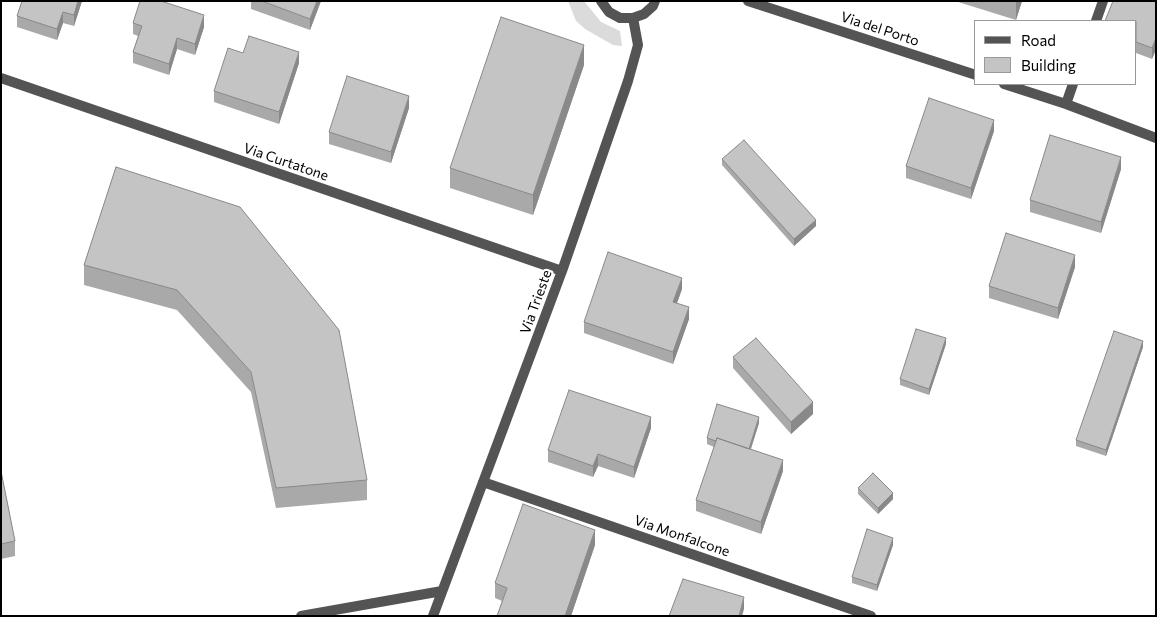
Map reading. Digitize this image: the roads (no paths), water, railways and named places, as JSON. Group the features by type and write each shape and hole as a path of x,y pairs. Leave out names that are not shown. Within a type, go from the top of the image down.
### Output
{"street":[{"path":"601,1 609,12 620,18 632,18 644,14 653,6 655,1"},
{"name":"Via del Porto","path":"748,1 974,74"},
{"path":"1096,20 1103,1"},
{"name":"Via Trieste","path":"433,616 562,270 628,81 638,45 632,18"},
{"name":"Via Curtatone","path":"1,78 562,270"},
{"path":"1007,85 1066,104 1156,138"},
{"path":"1066,104 1073,85"},
{"name":"Via Monfalcone","path":"484,482 871,616"},
{"path":"301,616 442,591"}]}
